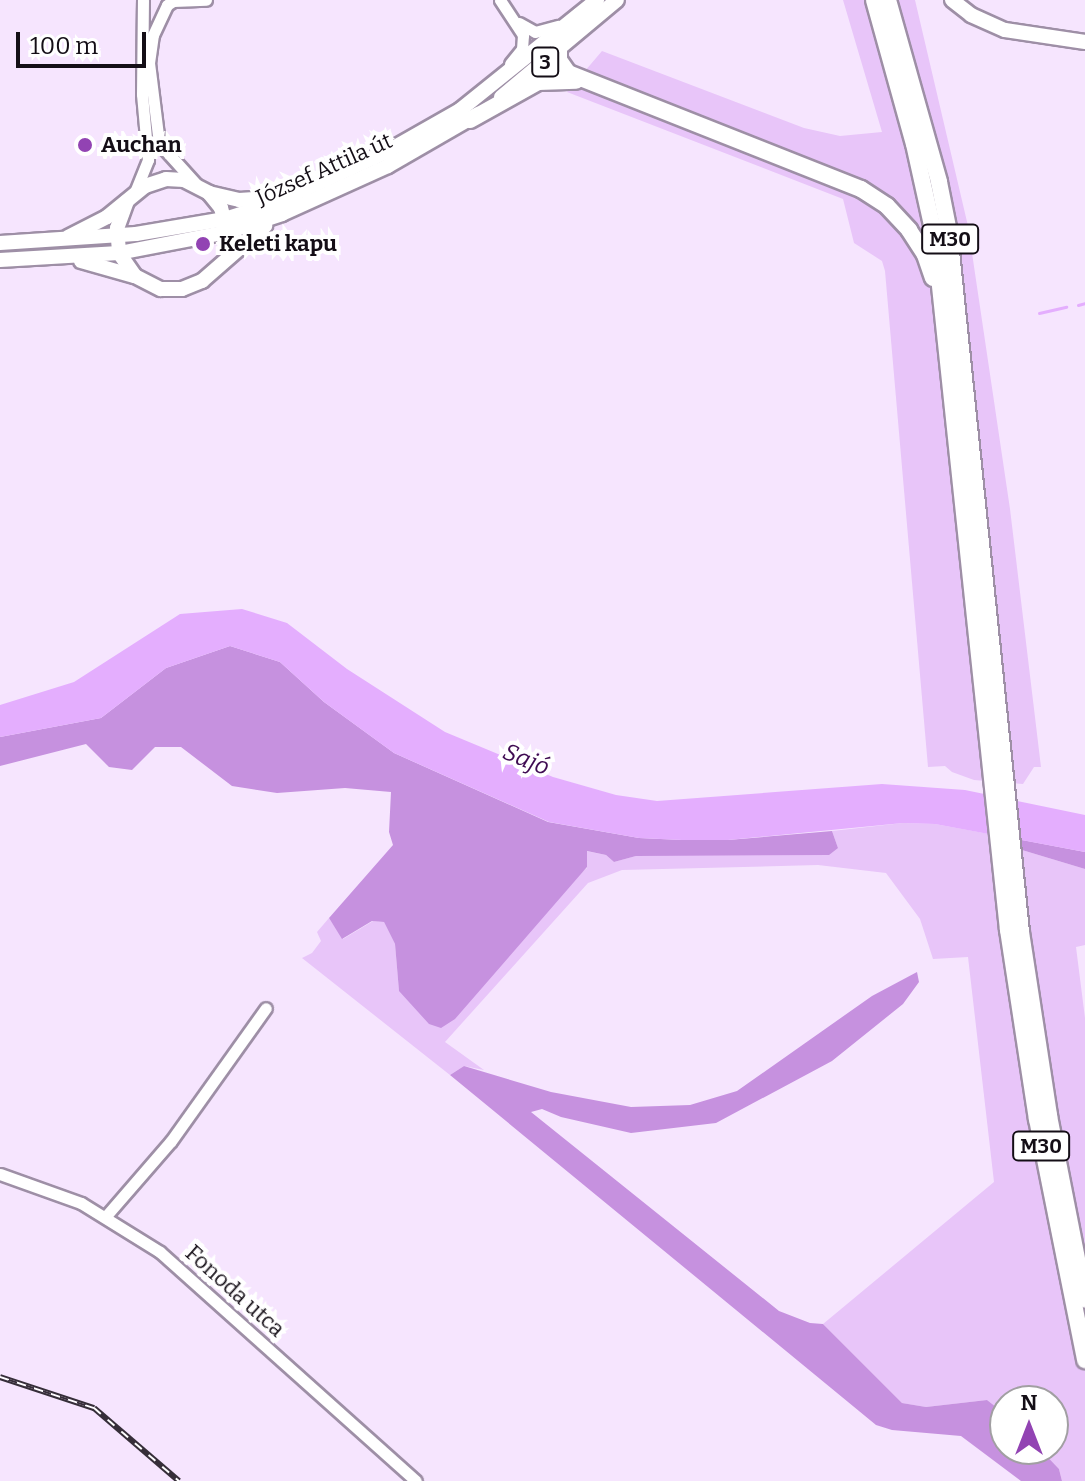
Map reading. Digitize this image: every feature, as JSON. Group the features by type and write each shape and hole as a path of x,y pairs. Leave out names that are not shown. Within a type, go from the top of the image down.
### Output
{"highway":[{"name":"M30","path":"874,0 926,192 949,342 995,769 1042,1147 1085,1360"},
{"name":"M30","path":"888,0 939,182 949,232 961,322 995,769"},
{"path":"579,16 562,38 559,51 564,69 590,83 846,180 875,197 909,230 925,255 949,342"},
{"path":"465,115 538,82 560,79 590,83"},
{"name":"M30","path":"1014,931 1085,1299"}],"main road":[{"name":"József Attila út","path":"0,243 53,243 226,226 465,115 597,0"},
{"name":"József Attila út","path":"0,260 119,253 282,214 388,166 559,51 617,0"},
{"path":"952,0 989,24 1085,42"},
{"path":"53,243 107,217 130,198 166,179 224,199 256,200 321,183"},
{"path":"202,189 226,226 226,248 218,265"},
{"path":"130,198 119,216 116,237 119,253 135,276"},
{"path":"52,259 89,262 135,276 161,289 182,289 202,281 248,237 282,214"}],"street":[{"path":"130,198 148,160 142,94 144,0 155,5 206,0"},
{"path":"465,115 466,99 517,57 523,39 518,23 500,0"},
{"path":"518,23 535,32 551,30 589,0"},
{"path":"171,2 153,35 149,63 156,134 162,150 202,189"},
{"path":"106,1216 171,1141 266,1008"},
{"name":"Fonoda utca","path":"0,1174 49,1189 106,1216 174,1263 416,1481"}],"shaded area":[{"path":"843,0 915,0 968,226 1010,509 1041,767 1034,767 1023,784 974,780 945,766 928,767 885,271 882,261 854,243 843,199 567,92 602,51 804,128 840,136 882,132"},
{"path":"242,609 287,623 347,669 445,732 553,777 616,795 657,801 882,784 965,790 1085,815 1085,852 935,824 903,823 728,840 682,840 639,838 549,822 394,753 324,702 280,662 230,646 166,668 101,718 0,737 0,705 74,682 180,614"},
{"path":"230,646 280,662 324,702 394,753 548,822 639,838 682,840 728,840 832,831 838,848 829,855 636,856 614,862 606,855 587,851 587,867 455,1019 441,1028 429,1024 399,991 395,944 384,922 372,921 342,939 329,918 393,845 389,832 391,792 345,788 277,793 232,786 181,747 155,747 132,770 109,767 86,744 0,766 0,737 101,718 166,668"},
{"path":"903,823 935,824 1022,840 1022,850 1085,869 1085,945 1076,947 1085,1018 1085,1481 1062,1481 1055,1465 1069,1465 1069,1385 989,1385 989,1402 926,1407 902,1403 823,1324 994,1182 968,957 933,959 920,919 886,873 818,865 622,870 588,883 445,1042 484,1070 464,1066 450,1075 302,958 312,953 321,941 317,932 329,918 343,939 373,921 384,922 395,944 399,991 576,877 587,868 586,851 606,855 614,862 636,856 838,848 832,831"},
{"path":"1022,840 1085,852 1085,869 1022,850"},
{"path":"917,972 919,982 903,1004 832,1061 716,1123 631,1133 561,1117 542,1109 531,1112 779,1311 810,1323 823,1324 902,1403 926,1407 987,1400 989,1457 961,1436 892,1430 876,1425 450,1075 464,1066 551,1092 631,1107 690,1105 737,1091 872,996"},
{"path":"1000,1465 1055,1465 1062,1481 1021,1481"}],"waterway":[{"path":"1078,305 1085,303"},
{"path":"1039,313 1066,307"}],"railway":[{"path":"0,1377 94,1408 179,1481"}],"place":[{"name":"Auchan","path":"85,145"},
{"name":"Keleti kapu","path":"203,244"}],"water label":[{"name":"Sajó","path":"526,760"}]}
